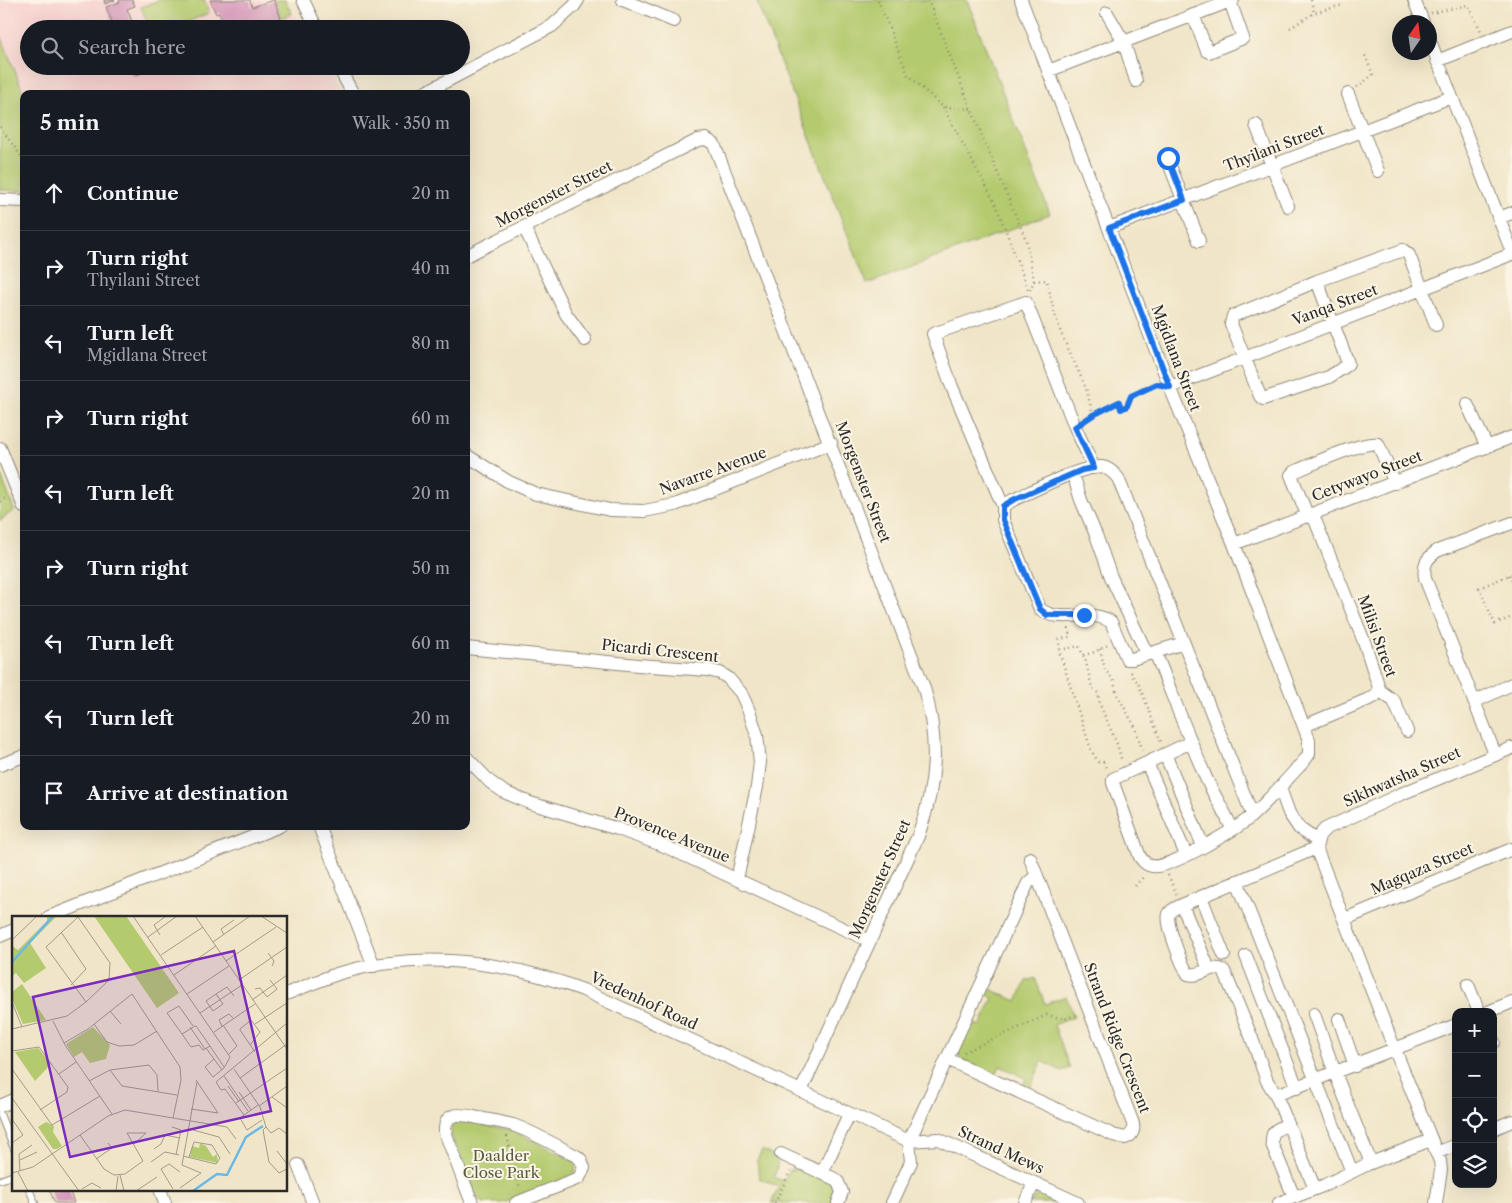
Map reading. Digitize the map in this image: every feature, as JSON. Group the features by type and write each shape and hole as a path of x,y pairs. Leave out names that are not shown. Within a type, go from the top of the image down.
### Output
{"street":[{"path":"303,0 313,20"},
{"path":"470,69 552,26 578,0"},
{"path":"623,0 674,21"},
{"name":"Mgidlana Street","path":"1021,0 1170,387 1234,544 1309,740 1309,754 1280,788"},
{"path":"1048,71 1231,0 1243,38 1209,52 1194,15"},
{"path":"1414,0 1420,15"},
{"path":"1107,13 1124,42 1136,82"},
{"path":"1512,31 1437,61 1512,253"},
{"path":"343,75 351,90"},
{"path":"430,90 458,75"},
{"path":"1348,94 1378,171"},
{"name":"Thyilani Street","path":"1109,228 1451,97"},
{"path":"1256,125 1288,206"},
{"name":"Morgenster Street","path":"470,254 698,140 706,139 713,142 831,443 924,688 931,714 935,741 934,780 925,818 911,854 801,1091"},
{"path":"1168,158 1199,242"},
{"path":"0,200 20,201"},
{"path":"1499,218 1512,213"},
{"path":"524,228 566,314 585,340"},
{"path":"1317,281 1348,364 1329,376 1265,399 1260,396 1244,358 1231,324 1233,316 1317,281 1403,250 1409,255 1436,325"},
{"name":"Vanqa Street","path":"1170,387 1512,253"},
{"path":"1094,468 1075,427 1026,302 933,334 952,387 1003,506 1003,520 1040,609 1047,615 1084,615 1106,618 1111,622 1127,659 1184,643"},
{"path":"1467,404 1487,446"},
{"name":"Cetywayo Street","path":"1234,544 1512,437"},
{"name":"Navarre Avenue","path":"470,458 509,482 536,494 610,510 644,512 675,505 831,443"},
{"name":"Milisi Street","path":"1304,726 1374,697 1379,690 1365,644 1291,475 1294,472 1340,453 1372,443 1380,445 1395,483"},
{"path":"0,448 20,497"},
{"path":"1003,506 1073,474 1094,468 1102,467 1108,469 1118,478 1252,814"},
{"path":"1073,474 1111,577 1151,653 1215,799 1225,811 1232,829"},
{"path":"1495,754 1424,578 1424,565 1429,557 1437,551 1512,523"},
{"name":"Picardi Crescent","path":"470,648 706,670 720,673 728,678 741,693 749,711 757,735 760,762 757,787 736,879"},
{"path":"1474,702 1512,684"},
{"path":"1379,690 1394,701 1407,731"},
{"path":"1191,742 1113,779 1140,857 1152,866 1159,866 1186,855 1232,829 1252,814 1280,788 1289,813 1299,828 1317,844 1326,876 1345,919 1394,1050 1440,1162 1441,1170 1436,1203"},
{"name":"Sikhwatsha Street","path":"1317,844 1319,836 1325,829 1401,794 1512,748"},
{"path":"1165,754 1204,846"},
{"path":"0,766 20,758"},
{"name":"Provence Avenue","path":"470,761 490,782 504,792 530,804 618,829 662,845 870,941"},
{"path":"1147,763 1186,855"},
{"path":"52,916 270,830"},
{"path":"321,830 374,966"},
{"path":"1315,1189 1276,1095 1267,1081 1224,971 1217,968 1209,969 1190,976 1185,970 1168,921 1170,912 1182,905 1317,844"},
{"name":"Magqaza Street","path":"1345,919 1512,849"},
{"name":"Strand Ridge Crescent","path":"947,1059 1113,1135 1128,1137 1132,1133 1134,1124 1030,858"},
{"path":"892,1203 911,1162 909,1141 1028,883 1036,876"},
{"path":"1237,881 1352,1172"},
{"path":"1201,897 1224,955"},
{"path":"1182,905 1209,969"},
{"path":"0,936 12,931"},
{"path":"1246,956 1296,1088"},
{"name":"Vredenhof Road","path":"288,993 338,974 374,966 422,961 474,962 520,970 583,990 909,1141"},
{"path":"1468,985 1477,1008"},
{"path":"1497,1008 1512,1002"},
{"path":"1314,1014 1371,1163"},
{"path":"1338,1019 1355,1066"},
{"path":"1276,1095 1355,1066 1452,1027"},
{"path":"0,1106 12,1101"},
{"path":"472,1203 445,1132 445,1124 450,1117 459,1114 520,1128 578,1157 583,1164 582,1174 579,1178 519,1202"},
{"path":"822,1172 849,1114"},
{"path":"1497,1127 1512,1121"},
{"path":"1288,1124 1274,1132 1271,1136 1272,1144 1294,1197"},
{"name":"Strand Mews","path":"909,1141 938,1139 1078,1203"},
{"path":"1279,1203 1315,1189 1371,1163 1431,1140"},
{"path":"1436,1153 1452,1146"},
{"path":"781,1154 822,1172 840,1183 842,1192 838,1203"},
{"path":"298,1164 313,1203"},
{"path":"1025,1203 1034,1183"},
{"path":"160,1190 165,1203"}],"lane":[{"path":"0,1114 12,1144"},
{"path":"0,1180 12,1176"},
{"path":"29,1190 35,1203"}],"path":[{"path":"878,0 908,75 943,107 996,205 1030,293 1034,281 1026,240 928,0"},
{"path":"1311,0 1314,13"},
{"path":"1290,28 1314,13 1342,5"},
{"path":"1434,15 1468,5 1486,41"},
{"path":"1348,94 1373,75 1364,53"},
{"path":"943,107 971,109"},
{"path":"0,127 20,154"},
{"path":"1034,281 1047,280 1061,333 1086,388 1093,415"},
{"path":"1075,427 1093,415 1119,402 1121,409 1127,406 1131,396 1157,384 1170,387"},
{"path":"1512,584 1511,574 1479,588 1495,624 1512,617"},
{"path":"1065,616 1070,637 1059,639 1060,650 1091,750 1098,762 1103,762 1113,779"},
{"path":"1082,655 1096,653 1118,640"},
{"path":"1060,650 1079,646 1092,688 1098,693 1100,705 1117,744 1126,773"},
{"path":"1100,649 1103,664 1113,679 1117,694 1135,727 1147,763"},
{"path":"1127,659 1134,679 1138,682 1165,754"},
{"path":"1159,866 1168,874 1182,905"},
{"path":"947,1059 1047,1015 1064,1019 1079,1015 1088,1007"},
{"path":"503,1123 519,1202"},
{"path":"775,1203 796,1161"}],"shaded area":[{"path":"0,0 285,0 296,20 20,20 20,75 331,75 339,90 22,90 0,33"}],"green space":[{"path":"159,0 204,0 209,13 192,20 146,20 141,7"},
{"path":"274,0 285,0 292,14 281,18"},
{"path":"756,0 967,0 1050,214 867,284"},
{"path":"0,33 22,90 20,90 20,191 0,190"},
{"path":"0,473 14,510 0,521"},
{"path":"1035,978 1045,1004 1066,996 1074,1017 1054,1025 1070,1068 1062,1071 1042,1061 1029,1091 1022,1088 1026,1078 1000,1066 995,1076 960,1058 957,1050 970,1022 980,1026 993,998 983,993 986,987 1017,1001 1026,981"},
{"name":"Daalder Close Park","path":"460,1120 511,1130 571,1159 576,1165 575,1172 570,1178 503,1203 483,1203 477,1198 451,1135 452,1126"},
{"path":"762,1150 776,1160 777,1167 774,1177 783,1181 790,1170 798,1168 832,1183 837,1188 832,1203 771,1203 779,1187 759,1178 757,1160"},
{"path":"1042,1194 1061,1202 1031,1203 1035,1197"}],"building":[{"path":"104,0 115,0 105,4"},
{"path":"119,0 132,0 135,6 127,9 131,20 111,20 106,7 120,2"},
{"path":"210,0 250,0 252,7 274,0 281,18 276,20 222,20 219,13 216,14"},
{"path":"49,1190 69,1190 74,1203 55,1203"}],"route":[{"path":"1084,615 1047,615 1040,609 1003,520 1003,506 1082,470 1094,468 1075,427 1093,415 1119,402 1121,409 1127,406 1131,396 1157,384 1170,387 1109,228 1184,200 1168,158"}]}
